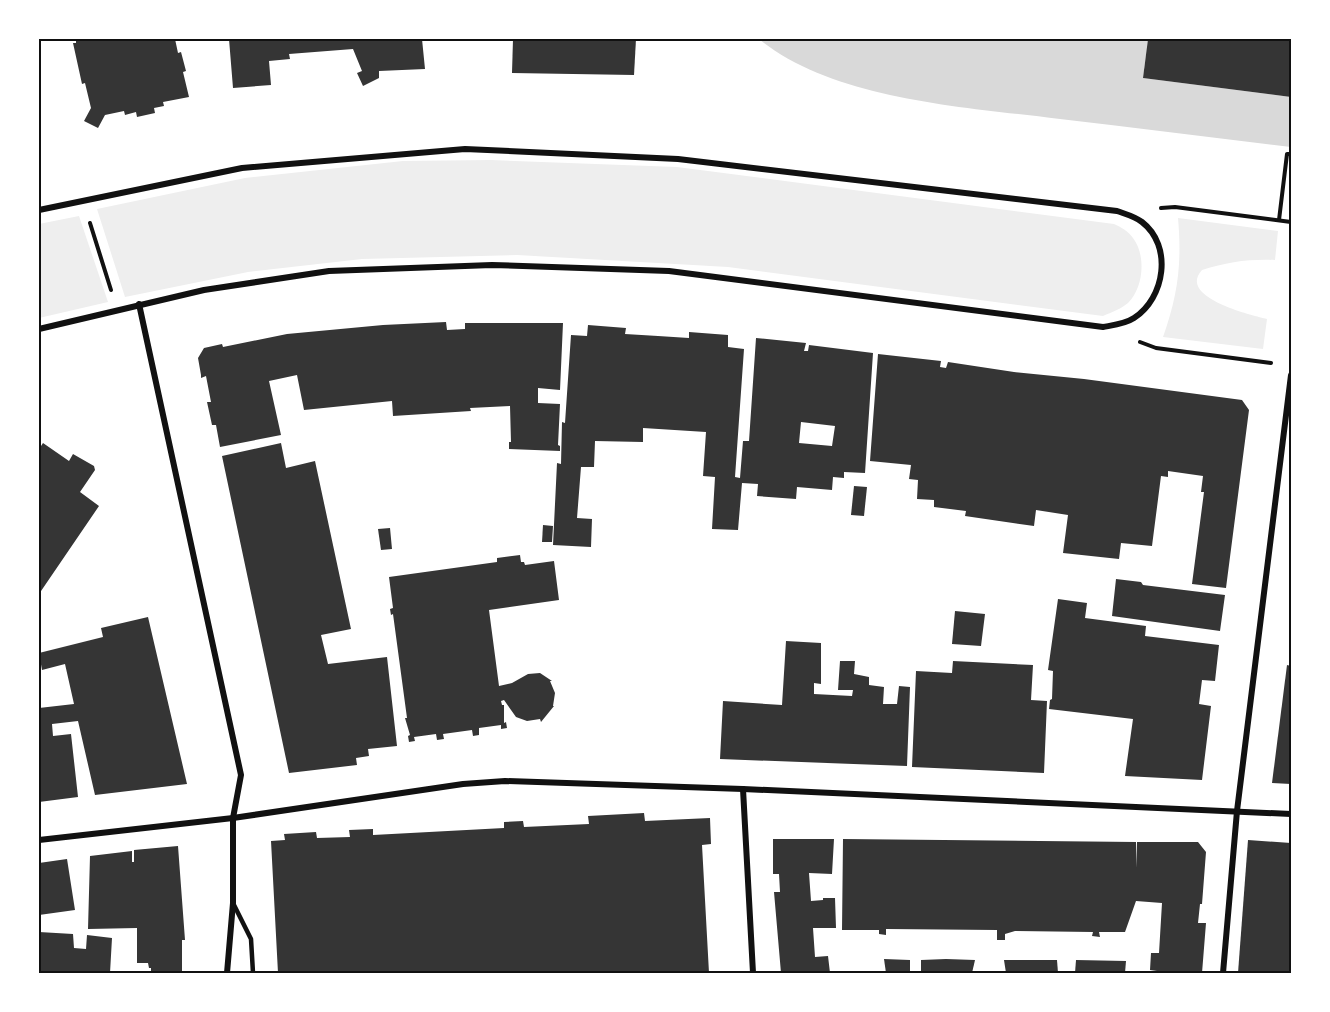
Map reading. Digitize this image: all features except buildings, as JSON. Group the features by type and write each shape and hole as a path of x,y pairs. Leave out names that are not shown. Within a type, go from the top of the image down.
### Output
{"street":[{"path":"39,210 242,168 465,149 678,159 1117,211 1131,215 1143,223 1153,234 1162,260 1158,288 1143,311 1118,325 1103,327 669,272 492,265 328,271 204,290 39,329"},
{"path":"139,304 241,775 233,818 233,903 227,973"},
{"path":"1223,973 1237,811 1291,375"},
{"path":"39,840 233,818 463,784 505,781 743,789 1291,814"},
{"path":"743,789 753,973"}],"lane":[{"path":"233,903 251,939 253,973"}],"path":[{"path":"1279,220 1287,154 1291,154"},
{"path":"82,201 118,310"},
{"path":"1117,211 1175,207 1291,222"},
{"path":"1103,327 1156,348 1280,364"}],"shaded area":[{"path":"759,39 1148,39 1143,78 1291,97 1291,147 984,110 902,97 824,76 790,59"},
{"path":"491,160 677,167 1114,224 1129,233 1137,245 1141,262 1140,280 1128,303 1103,316 728,267 517,255 362,259 248,272 125,297 97,209 245,178 403,161"},
{"path":"79,216 108,302 39,318 39,224"},
{"path":"1178,218 1278,231 1275,260 1220,265 1202,270 1197,280 1199,288 1219,303 1267,319 1263,349 1163,337 1178,279"}]}
